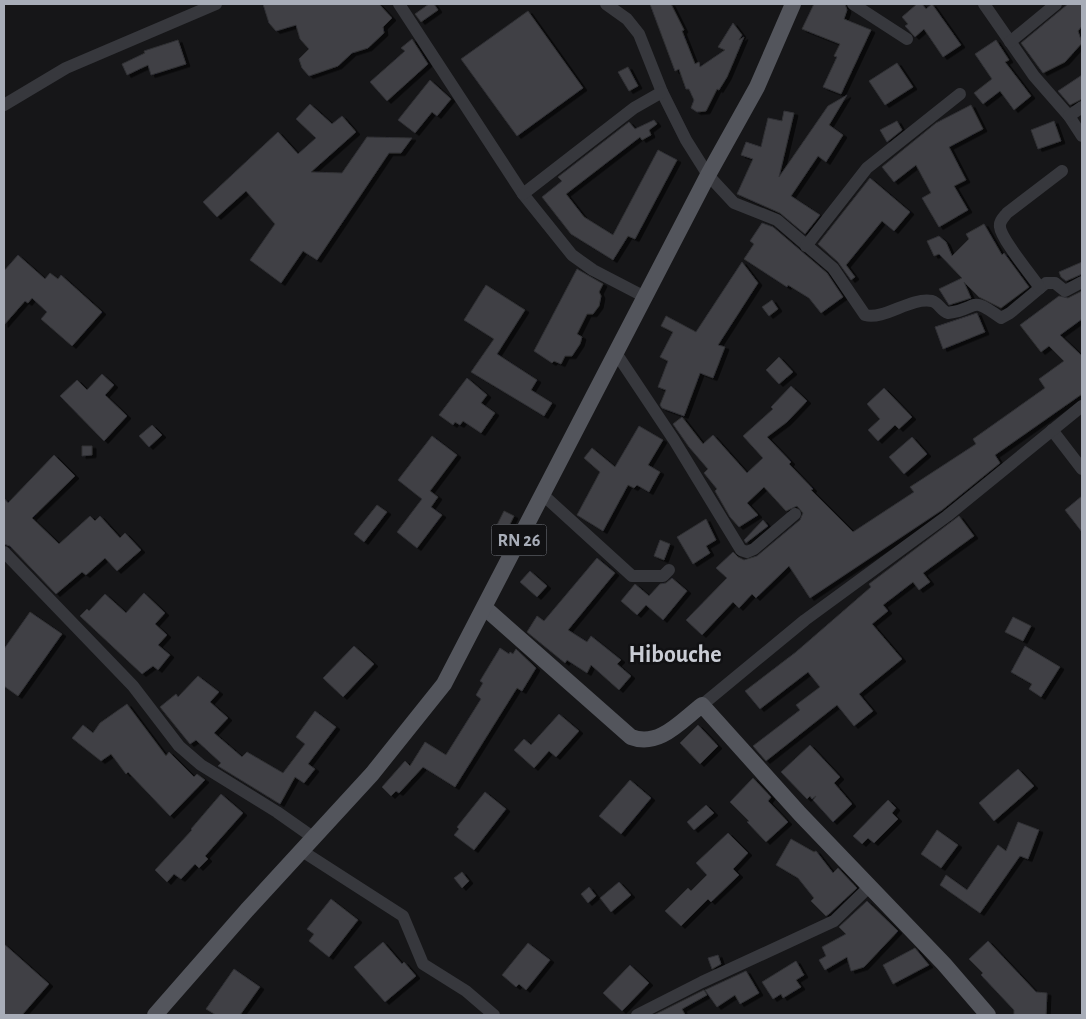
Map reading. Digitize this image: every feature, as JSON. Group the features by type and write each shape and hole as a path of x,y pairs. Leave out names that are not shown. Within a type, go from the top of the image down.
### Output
{"main road":[{"name":"RN 26","path":"155,1015 247,910 372,774 444,684 708,175 757,87 793,4"},
{"path":"485,608 631,737 642,741 660,737 702,705 800,814 944,964 988,1015"}],"street":[{"path":"4,105 66,68 216,4"},
{"path":"399,4 524,194 572,255 593,270 645,297"},
{"path":"606,4 627,19 640,34 662,92 686,140 708,175 734,203 776,220 833,268 865,316 905,304 934,301 948,313 976,304 982,304 1000,318 1010,313 1051,281 1064,291 1082,282"},
{"path":"853,4 907,39"},
{"path":"984,4 1034,76 1070,116 1082,136"},
{"path":"1010,42 1056,4"},
{"path":"524,194 634,108 662,92"},
{"path":"806,246 867,168 960,94"},
{"path":"1070,116 1082,107"},
{"path":"1040,288 1004,236 1000,226 1001,220 1007,213 1062,170"},
{"path":"616,353 674,440 741,550 747,552 754,549 795,514"},
{"path":"702,705 805,620 947,516 1082,406"},
{"path":"1052,430 1082,468"},
{"path":"542,494 632,576 662,576 669,570"},
{"path":"4,552 133,686 179,746 201,765 277,812 314,838"},
{"path":"302,851 403,916 423,964 466,991 494,1015"},
{"path":"637,1015 702,982 834,921 870,886"}],"building":[{"path":"263,4 379,4 392,18 383,27 384,33 368,48 352,53 338,66 309,76 302,68 299,59 309,49 300,39 296,25 276,31 269,23"},
{"path":"429,4 434,4 438,10 421,22 415,14"},
{"path":"650,4 671,4 684,30 682,31 695,64 699,62 700,67 725,50 718,47 733,23 742,35 739,40 744,37 727,77 719,90 717,89 706,111 697,112 691,108 694,100 689,89 686,89 679,69 675,71"},
{"path":"814,4 845,4 847,10 844,19 871,30 841,94 823,87 837,57 834,56 840,44 802,29"},
{"path":"917,4 922,4 926,9 932,4 961,45 943,57 924,29 915,37 905,26 908,24 902,17"},
{"path":"1068,4 1082,4 1082,26 1078,31 1082,43 1065,62 1043,73 1021,43"},
{"path":"528,11 583,88 517,136 461,59"},
{"path":"412,39 428,64 387,101 370,82 405,51 401,48"},
{"path":"178,40 186,64 151,75 148,65 127,75 122,64 145,53 144,51"},
{"path":"996,40 1009,60 1005,62 1031,96 1014,110 1000,91 983,104 974,93 992,79 975,54"},
{"path":"897,63 913,87 885,105 869,81"},
{"path":"628,67 638,86 629,91 618,72"},
{"path":"1082,75 1082,99 1070,105 1058,91"},
{"path":"430,80 451,99 437,116 432,112 415,133 398,120"},
{"path":"847,95 829,125 843,135 826,162 818,156 791,196 820,215 805,234 780,213 737,194 753,159 741,155 746,142 761,147 768,118 782,121 784,111 794,113 779,177 828,106"},
{"path":"310,104 332,124 342,116 356,132 311,172 342,173 367,137 412,138 401,153 389,153 317,260 303,251 281,283 250,260 275,224 246,191 217,217 203,202 278,132 298,154 316,138 296,119"},
{"path":"971,105 983,129 949,147 966,180 954,186 968,210 939,227 922,198 931,193 916,165 894,182 882,167 936,123"},
{"path":"654,120 657,124 649,130 651,135 642,140 640,137 566,194 584,217 613,235 658,150 677,160 635,239 628,236 613,260 571,234 542,197 562,181 558,177 629,122 635,129"},
{"path":"897,121 902,130 887,142 880,130"},
{"path":"1054,121 1061,141 1038,149 1031,130"},
{"path":"870,178 910,212 894,231 882,221 846,265 855,277 851,280 838,262 818,244"},
{"path":"762,223 773,227 827,273 843,297 821,313 809,298 788,285 787,287 744,259 754,244 750,241"},
{"path":"984,224 1002,255 1004,253 1029,287 1001,308 979,297 964,282 971,298 949,305 939,289 962,278 939,254 934,256 927,241 939,236 946,242 952,256 969,239 966,234"},
{"path":"18,255 45,279 50,273 58,279 61,275 102,312 72,346 41,319 47,312 32,298 28,303 25,301 4,325 4,271"},
{"path":"742,262 758,283 718,345 725,347 713,378 700,373 684,416 662,408 660,405 666,390 658,387 668,361 660,357 673,332 661,326 666,316 696,332"},
{"path":"1082,262 1082,274 1066,281 1061,277 1059,272"},
{"path":"577,269 603,284 599,292 601,296 599,306 593,314 587,314 577,334 582,337 580,344 572,356 565,356 561,364 554,361 552,363 534,351"},
{"path":"486,285 525,310 497,354 537,380 531,390 552,403 544,416 471,372 494,339 464,320"},
{"path":"1082,291 1082,319 1060,335 1082,356 1082,394 995,455 1000,463 942,510 810,598 789,566 756,598 752,594 739,608 733,602 702,635 686,620 727,578 716,568 733,552 744,560 757,556 800,520 803,513 797,506 786,511 764,487 747,503 758,515 739,527 730,517 715,491 717,489 704,473 708,469 673,424 682,417 703,444 713,435 747,473 763,458 743,436 773,409 771,407 791,386 807,401 787,422 767,437 791,462 789,464 813,489 811,490 853,532 914,492 910,487 976,444 973,439 1045,388 1039,379 1064,361 1049,346 1041,352 1020,325 1059,296 1068,298"},
{"path":"772,300 778,309 769,316 762,307"},
{"path":"977,313 985,332 943,349 935,327"},
{"path":"779,357 793,372 779,384 766,370"},
{"path":"102,374 114,385 105,395 127,416 104,441 60,396 77,380 87,390"},
{"path":"467,378 487,395 481,403 495,413 481,433 463,421 460,425 455,422 453,425 439,415"},
{"path":"884,388 912,417 899,429 895,425 878,441 868,430 880,419 867,404"},
{"path":"152,425 162,435 149,447 139,436"},
{"path":"639,426 663,440 648,465 660,472 649,492 637,485 634,488 628,485 603,531 577,515 600,472 584,458 592,448 615,467"},
{"path":"432,436 457,455 430,491 438,497 431,507 442,515 417,548 397,532 422,499 398,480"},
{"path":"912,437 927,454 904,474 889,457"},
{"path":"82,446 92,446 92,455 82,456"},
{"path":"54,455 75,476 32,518 59,544 90,516 95,521 100,516 120,538 125,533 141,550 117,571 105,558 86,575 82,572 56,594 10,546 4,544 4,498 8,503"},
{"path":"1082,496 1082,532 1065,510"},
{"path":"377,505 387,512 364,542 354,534"},
{"path":"504,511 514,516 505,534 495,529"},
{"path":"959,516 974,536 923,573 930,582 919,590 913,582 883,605 888,611 872,624 902,659 859,694 873,711 854,726 837,705 766,761 753,746 800,710 796,705 820,687 808,672 760,709 745,691 796,652 871,587 869,584"},
{"path":"706,519 716,540 706,546 710,553 693,564 677,537"},
{"path":"763,520 768,526 746,543 744,540"},
{"path":"660,540 670,544 664,560 654,556"},
{"path":"597,558 615,573 568,630 587,642 591,636 621,660 617,664 631,676 619,690 591,665 587,673 567,660 565,663 527,632 537,616 544,621"},
{"path":"530,571 547,586 537,597 520,582"},
{"path":"672,578 687,591 663,620 646,605 637,615 621,601 635,584 649,596 660,584 666,583"},
{"path":"144,593 165,613 155,624 167,635 158,645 170,655 158,670 153,666 142,674 80,616 87,609 89,611 105,594 126,613"},
{"path":"30,612 62,634 18,696 4,686 4,649"},
{"path":"1013,617 1031,626 1023,641 1005,632"},
{"path":"354,646 374,664 343,697 323,678"},
{"path":"1025,646 1060,667 1041,697 1029,689 1032,684 1011,672"},
{"path":"500,648 509,654 510,652 513,654 516,649 536,668 522,691 517,688 455,787 423,767 399,793 396,791 391,796 382,787 405,761 410,766 425,742 446,755 481,699 476,695 483,683 480,681"},
{"path":"198,676 219,692 210,702 228,718 214,733 242,757 247,752 283,773 305,744 296,737 315,711 336,727 308,764 315,769 304,783 295,777 280,804 218,766 221,763 196,740 190,744 160,707 176,694 178,697"},
{"path":"127,704 166,756 169,752 194,777 197,774 205,780 170,816 128,772 126,774 111,754 101,761 72,738 83,725 93,733 100,723"},
{"path":"559,714 579,731 556,757 549,751 534,768 514,750 524,739 531,745"},
{"path":"698,725 718,746 700,764 680,743"},
{"path":"810,745 840,777 834,783 852,804 833,822 813,800 816,796 812,799 810,796 807,799 781,772"},
{"path":"1018,769 1034,786 994,821 979,803"},
{"path":"753,778 771,797 768,801 788,822 766,842 730,802"},
{"path":"630,780 651,798 621,834 599,816"},
{"path":"485,792 506,809 474,850 454,835 459,829 457,827"},
{"path":"221,794 243,813 205,856 208,859 199,868 195,864 181,879 174,874 167,882 155,870 192,830"},
{"path":"888,800 896,808 892,813 898,819 874,843 868,838 862,844 853,836"},
{"path":"706,805 714,813 694,830 687,822"},
{"path":"1018,822 1039,830 1028,859 1020,856 980,913 940,885 946,875 967,890 998,845 1006,851"},
{"path":"937,830 958,845 941,868 921,854"},
{"path":"728,833 748,853 733,869 739,875 711,902 708,899 681,926 665,911 688,888 691,891 707,875 696,863"},
{"path":"791,839 814,852 816,851 833,873 838,868 857,888 826,916 811,901 814,898 798,878 776,865"},
{"path":"462,872 469,881 462,888 454,878"},
{"path":"619,882 631,895 611,912 600,898"},
{"path":"589,887 596,896 588,903 581,894"},
{"path":"331,899 358,920 329,957 309,941 314,934 307,929"},
{"path":"867,901 898,931 864,967 851,971 847,957 825,970 819,960 826,956 822,947 846,934 839,927"},
{"path":"988,941 1036,992 1047,993 1046,1015 1014,1015 1014,1010 981,975 983,973 969,959"},
{"path":"383,942 402,964 404,962 416,976 385,1002 354,967"},
{"path":"528,943 550,960 526,990 519,984 516,987 502,975"},
{"path":"4,944 49,984 22,1015 4,1015"},
{"path":"915,948 929,965 893,984 883,965"},
{"path":"718,955 721,964 712,969 708,958"},
{"path":"796,961 804,975 796,980 801,987 783,998 781,994 773,999 762,982"},
{"path":"630,965 649,983 622,1011 603,993"},
{"path":"234,969 260,987 240,1015 216,1015 206,1009"},
{"path":"746,971 759,993 740,1004 735,995 717,1007 705,990"},
{"path":"704,990 707,995 682,1009 685,1015 654,1015"}],"district":[{"name":"Hibouche","path":"675,654"}]}
